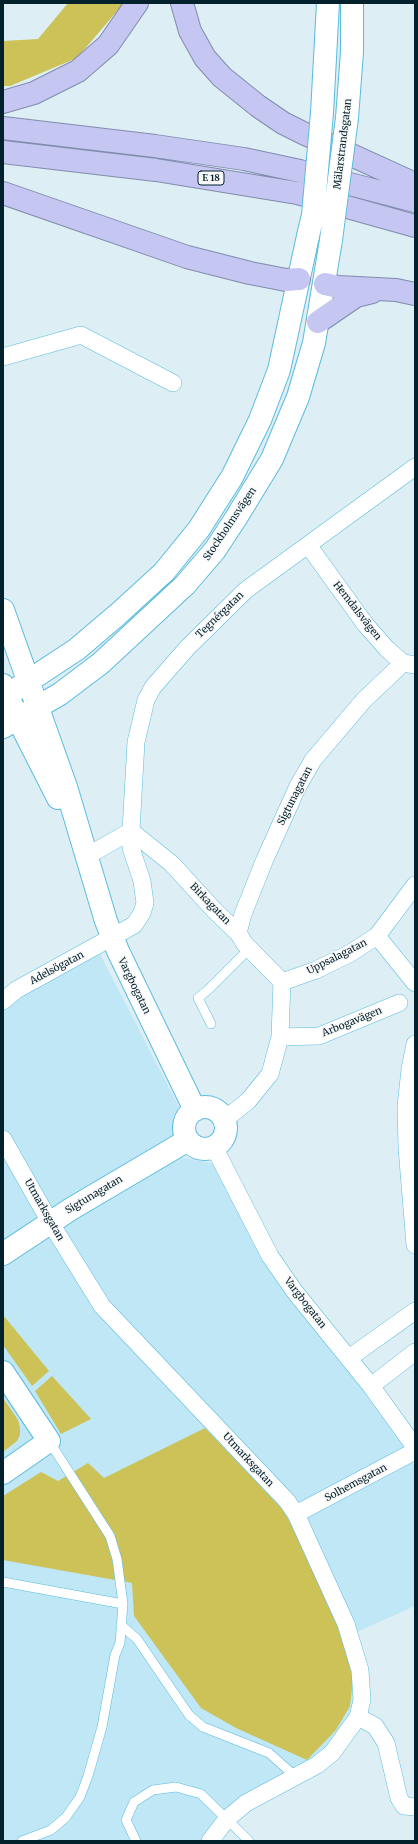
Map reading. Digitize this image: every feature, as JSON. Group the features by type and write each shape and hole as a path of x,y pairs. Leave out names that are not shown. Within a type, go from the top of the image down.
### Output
{"highway":[{"path":"3,102 34,93 78,71 108,45 137,3"},
{"path":"182,3 190,31 205,58 222,77 258,106 283,123 303,133 415,184"},
{"name":"E 18","path":"3,128 155,146 244,159 300,171 415,201"},
{"name":"E 18","path":"3,152 156,170 297,193 415,226"},
{"path":"3,193 187,258 250,274 286,280 299,279"},
{"path":"325,284 338,287 386,289 415,294"},
{"path":"318,322 356,296 386,289"}],"main road":[{"path":"4,692 28,683 76,649 117,615 164,572 199,529 232,477 260,420 279,370 313,215 322,113 328,3"},
{"name":"Mälarstrandsgatan","path":"325,284 347,118 352,52 352,3"},
{"path":"299,279 325,284"},
{"name":"Stockholmsvägen","path":"10,723 60,694 101,663 185,585 215,550 272,459 298,397 314,343 325,284"},
{"name":"Vargbogatan","path":"3,610 64,780 112,938 195,1110"},
{"name":"Vargbogatan","path":"4,692 10,723 87,856"},
{"path":"210,1108 218,1112 224,1120 226,1130 219,1144 214,1147 198,1148 188,1140 184,1126 187,1118 195,1110 210,1108"},
{"name":"Sigtunagatan","path":"3,1254 50,1222 188,1140"},
{"path":"3,1372 49,1441 3,1473"}],"street":[{"path":"3,357 81,335 172,383"},
{"name":"Tegnérgatan","path":"112,938 134,925 142,913 145,903 142,881 131,848 131,831 138,735 146,700 153,687 188,646 246,590 412,471"},
{"name":"Hemdalsvägen","path":"308,545 365,624 387,649 409,664"},
{"name":"Sigtunagatan","path":"238,933 243,914 268,852 298,786 313,760 364,700 409,664"},
{"path":"87,856 131,831"},
{"name":"Birkagatan","path":"131,831 172,864 214,910 238,933 249,949 282,982"},
{"name":"Uppsalagatan","path":"282,982 322,967 349,954 377,936 415,885"},
{"path":"377,936 415,983"},
{"name":"Adelsögatan","path":"3,1001 16,990 32,980 112,938"},
{"path":"224,1120 248,1101 260,1089 270,1074 280,1037 282,982"},
{"name":"Arbogavägen","path":"280,1037 319,1036 399,1003"},
{"path":"415,1044 410,1068 406,1106 407,1148 415,1245"},
{"name":"Utmarksgatan","path":"3,1139 50,1222 102,1306 287,1501 296,1514 346,1624 358,1664 362,1700 358,1717"},
{"name":"Vargbogatan","path":"214,1147 270,1256 295,1292 371,1386 415,1447"},
{"path":"349,1358 415,1311"},
{"path":"371,1386 415,1352"},
{"name":"Solhemsgatan","path":"296,1514 415,1451"},
{"path":"210,1841 227,1819 246,1803 296,1777 332,1754 358,1717 375,1726 386,1743 399,1798 404,1806 415,1807"}],"lane":[{"path":"211,1024 198,998 249,949"},
{"path":"22,1841 51,1830 66,1817 80,1797 88,1776 102,1727 115,1655 120,1643 123,1604 117,1559 110,1536 49,1441"},
{"path":"3,1582 123,1604"},
{"path":"121,1625 137,1639 189,1715 203,1727 269,1753 296,1777"},
{"path":"136,1841 126,1820 134,1802 153,1790 176,1787 201,1794 249,1841"}],"shaded area":[{"path":"68,3 124,3 77,58 10,86 3,86 3,41 38,39"},
{"path":"99,952 181,1111 173,1134 180,1157 215,1164 415,1460 415,1606 341,1639 365,1715 350,1738 247,1811 219,1841 3,1841 3,1001"},
{"path":"3,1315 49,1371 32,1386 3,1345"},
{"path":"52,1376 91,1419 61,1434 35,1391"},
{"path":"3,1398 18,1420 20,1435 17,1441 3,1452"},
{"path":"205,1428 284,1511 305,1552 343,1639 353,1680 350,1706 336,1730 307,1760 236,1728 201,1708 134,1616 132,1583 3,1560 3,1496 41,1472 58,1481 88,1463 104,1478"}]}
